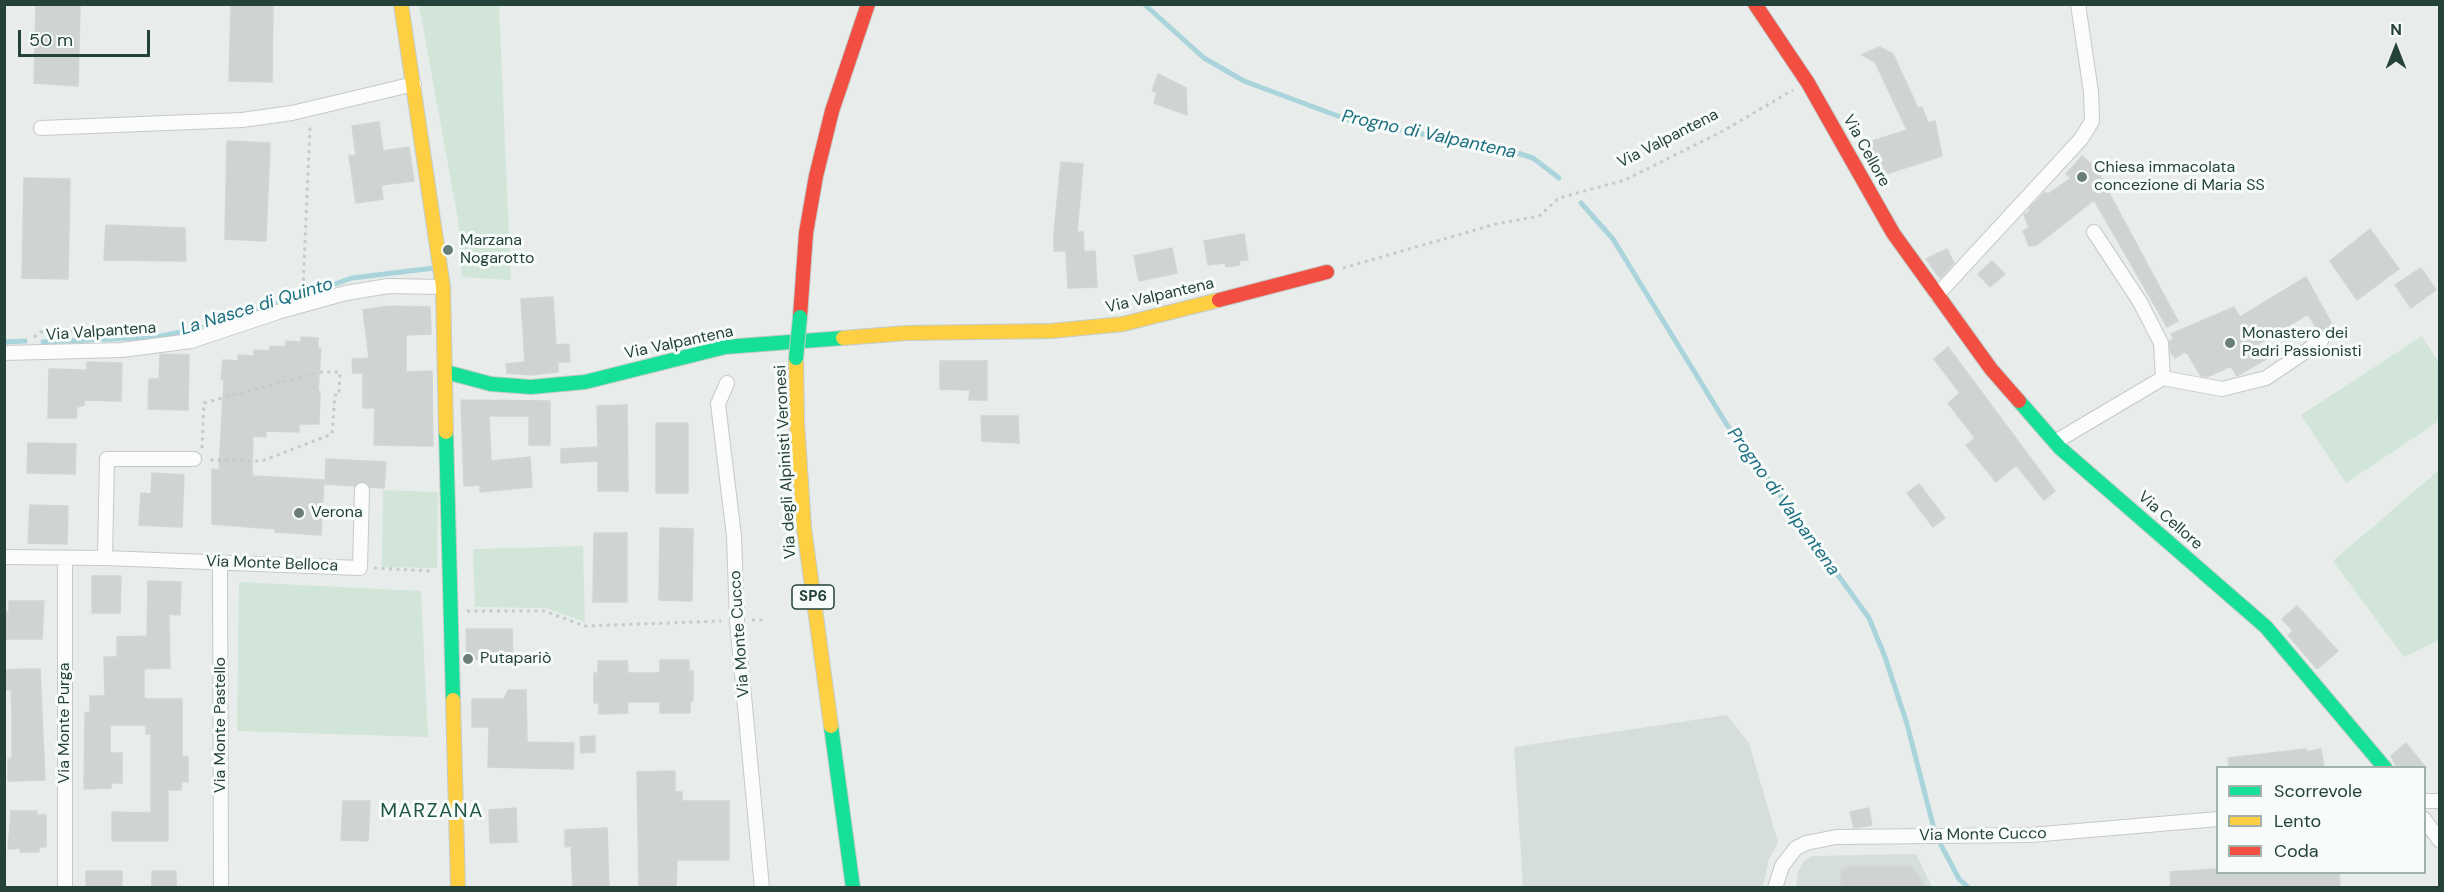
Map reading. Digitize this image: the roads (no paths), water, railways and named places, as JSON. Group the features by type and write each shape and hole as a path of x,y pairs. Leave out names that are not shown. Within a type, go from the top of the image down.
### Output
{"main road":[{"path":"401,4 443,286 447,372 449,572 458,888"},
{"name":"Via degli Alpinisti Veronesi","path":"853,888 804,528 797,422 796,358 806,232 816,177 832,111 868,4"},
{"name":"Via Cellore","path":"1755,4 1808,83 1893,232 1991,369 2055,442 2266,627 2383,766"},
{"name":"Via Valpantena","path":"447,372 491,384 531,387 585,382 724,347 907,333 1052,331 1123,324 1327,272"}],"street":[{"path":"1937,295 2081,139 2092,121 2091,92 2079,4"},
{"path":"41,128 242,120 303,111 414,84"},
{"path":"2094,232 2140,302 2161,344 2163,378"},
{"name":"Via Valpantena","path":"4,353 122,350 191,341 281,311 346,293 388,286 443,286"},
{"path":"2055,442 2163,378 2222,389 2266,378 2321,341"},
{"name":"Via Monte Cucco","path":"727,383 718,404 734,536 736,621 762,888"},
{"path":"105,558 107,459 198,460"},
{"name":"Via Monte Belloca","path":"4,557 105,558 360,568 362,490"},
{"name":"Via Monte Purga","path":"65,558 65,888"},
{"name":"Via Monte Pastello","path":"220,562 221,888"},
{"name":"Via Monte Cucco","path":"1775,888 1782,866 1796,848 1806,843 1836,837 2031,835 2216,819"},
{"path":"2426,822 2439,841"}],"waterway":[{"name":"Progno di Valpantena","path":"1144,4 1204,58 1244,81 1354,122 1502,148 1533,158 1559,178"},
{"name":"Progno di Valpantena","path":"1581,203 1613,239 1727,425 1869,618 1885,657 1907,724 1933,825"},
{"name":"La Nasce di Quinto","path":"43,342 156,337 201,328 352,278 434,268"},
{"name":"La Nasce di Quinto","path":"4,342 25,341"},
{"name":"Progno di Valpantena","path":"1941,845 1959,879 1969,888"}],"place":[{"name":"Chiesa immacolata concezione di Maria SS","path":"2082,177"},
{"name":"Marzana Nogarotto","path":"448,250"},
{"name":"Monastero dei Padri Passionisti","path":"2230,343"},
{"name":"Verona","path":"299,513"},
{"name":"Putapariò","path":"468,659"}],"district":[{"name":"MARZANA","path":"432,812"}]}
